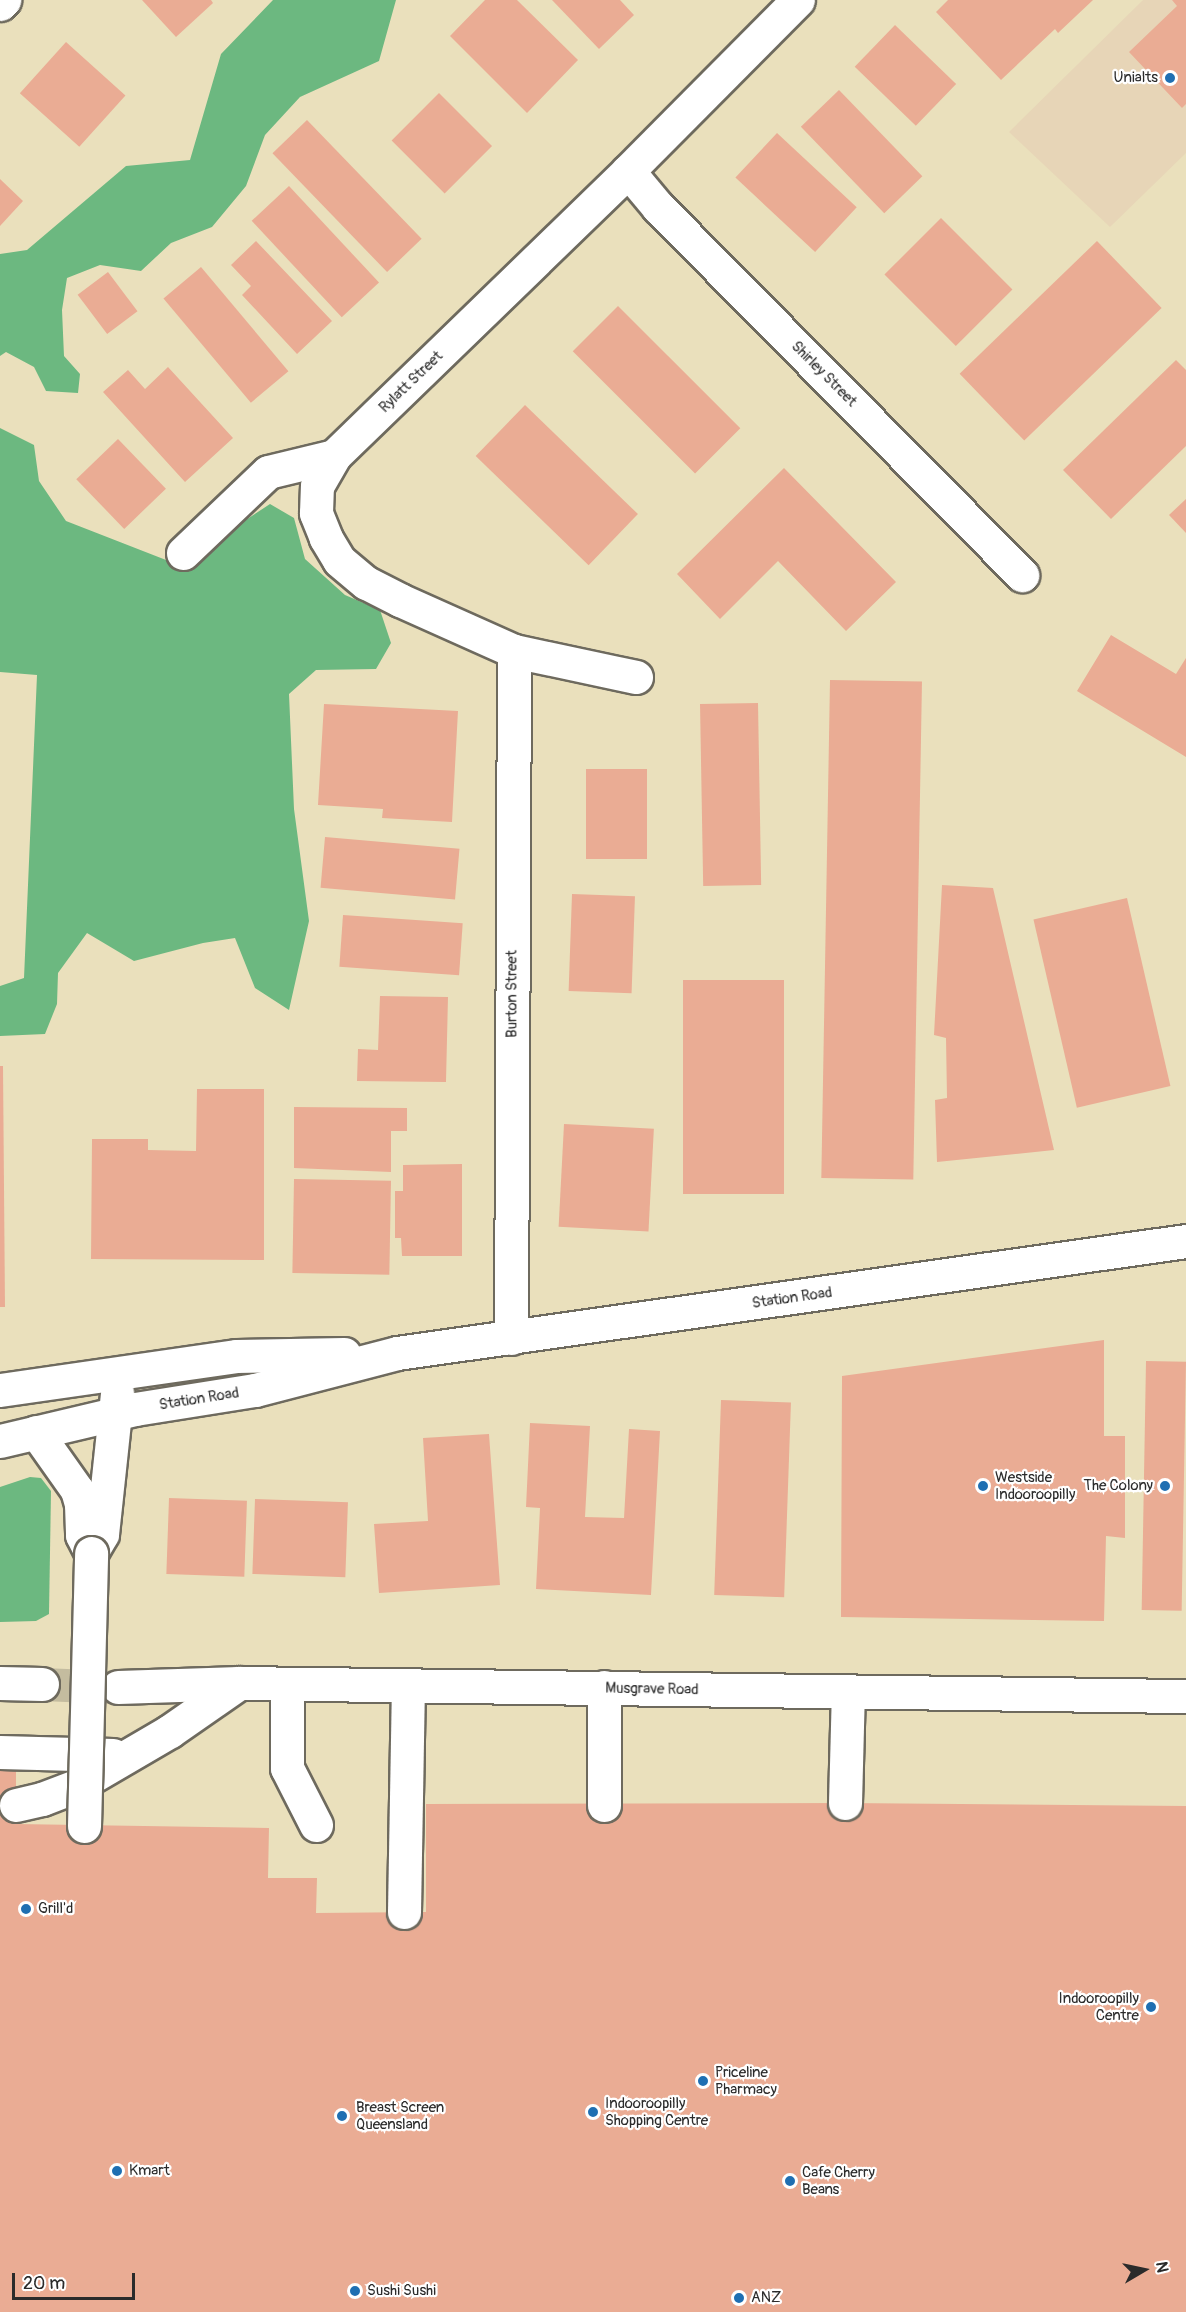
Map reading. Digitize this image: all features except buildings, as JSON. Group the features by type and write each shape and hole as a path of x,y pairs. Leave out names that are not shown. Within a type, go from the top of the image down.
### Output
{"street":[{"path":"0,4 4,0"},
{"name":"Rylatt Street","path":"636,677 514,651 382,592 361,579 339,560 318,520 315,497 324,470 334,456 628,171 798,0"},
{"name":"Shirley Street","path":"628,171 658,207 1022,575"},
{"path":"183,553 268,472 334,456"},
{"name":"Burton Street","path":"510,1338 514,651"},
{"name":"Station Road","path":"0,1390 236,1356 397,1353 1186,1241"},
{"name":"Station Road","path":"0,1441 114,1413 255,1390 397,1353"},
{"path":"84,1826 91,1553 82,1535 92,1511 114,1413 120,1371"},
{"path":"36,1432 92,1511"},
{"path":"0,1683 42,1684"},
{"path":"16,1805 42,1799 76,1786 170,1731 239,1683"},
{"name":"Musgrave Road","path":"118,1687 239,1683 1186,1696"},
{"path":"287,1684 287,1768 316,1825"},
{"path":"404,1912 408,1687"},
{"path":"604,1687 604,1805"},
{"path":"845,1803 848,1692"},
{"path":"0,1752 127,1756"}],"shaded area":[{"path":"1143,0 1186,0 1186,153 1110,227 1009,132"}],"green space":[{"path":"273,0 396,0 379,61 300,97 265,135 246,186 212,227 171,243 141,271 100,265 67,278 62,310 64,356 80,374 78,393 46,391 34,367 6,352 0,356 0,254 27,250 126,166 190,160 221,54"},
{"path":"0,428 34,445 39,481 66,521 184,567 226,533 270,504 294,518 305,559 345,595 380,610 391,643 376,669 316,670 289,694 294,809 309,921 289,1010 255,988 235,938 203,943 134,961 87,933 58,973 57,1004 45,1034 0,1036 0,986 24,978 37,675 0,672"},
{"path":"30,1477 41,1478 51,1491 49,1614 36,1621 0,1622 0,1487"}],"tunnel":[{"path":"42,1684 116,1687"}],"place":[{"name":"Unialts","path":"1170,78"},
{"name":"Westside Indooroopilly","path":"983,1486"},
{"name":"The Colony","path":"1165,1486"},
{"name":"Grill'd","path":"26,1909"},
{"name":"Indooroopilly Centre","path":"1151,2007"},
{"name":"Priceline Pharmacy","path":"703,2081"},
{"name":"Indooroopilly Shopping Centre","path":"593,2112"},
{"name":"Breast Screen Queensland","path":"342,2116"},
{"name":"Kmart","path":"117,2171"},
{"name":"Cafe Cherry Beans","path":"790,2181"},
{"name":"Sushi Sushi","path":"355,2291"},
{"name":"ANZ","path":"739,2298"}]}
